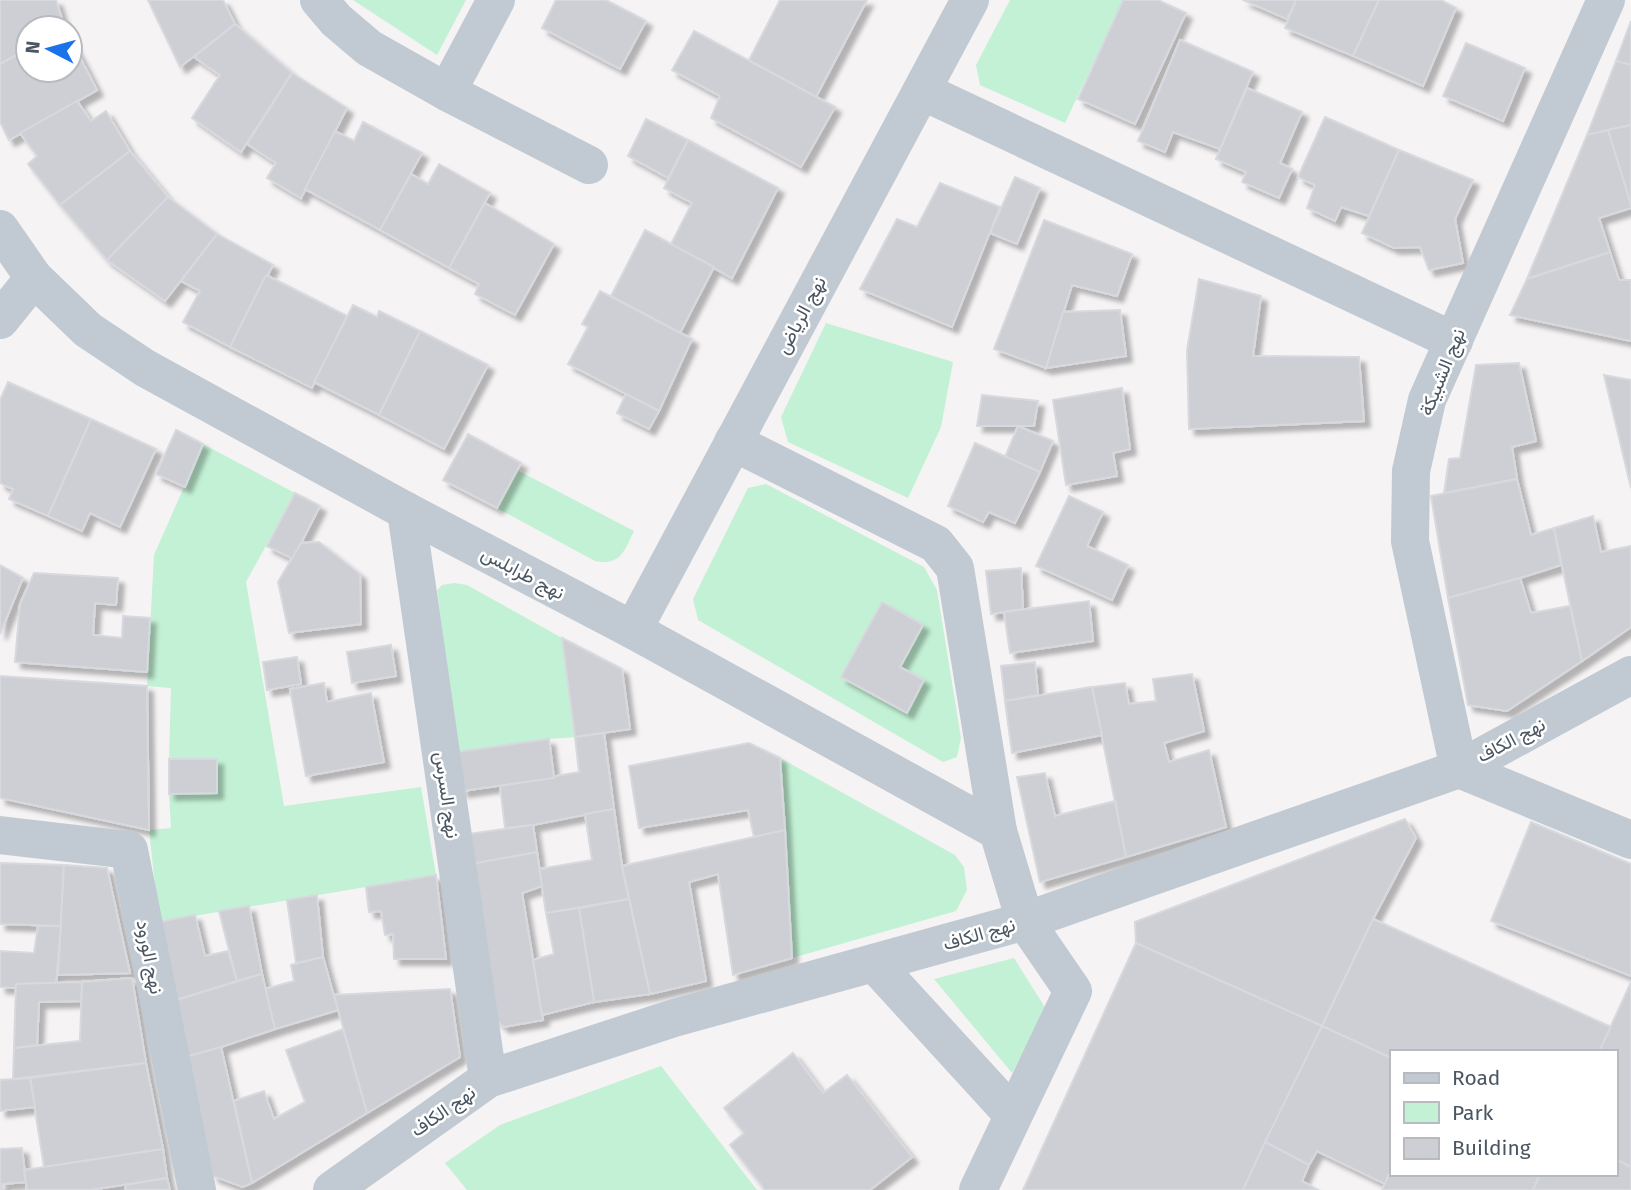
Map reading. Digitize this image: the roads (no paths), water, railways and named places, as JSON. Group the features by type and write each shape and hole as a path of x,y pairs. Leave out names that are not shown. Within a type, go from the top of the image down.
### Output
{"street":[{"path":"318,0 335,20 369,48 447,92 589,165"},
{"path":"447,92 496,0"},
{"name":"نهج الرياض","path":"633,630 970,0"},
{"name":"نهج الشبيكة","path":"1459,769 1410,541 1413,459 1427,400 1606,0"},
{"path":"922,91 1454,341"},
{"name":"نهج طرابلس","path":"0,229 34,278 88,330 145,368 633,630 998,831"},
{"path":"0,320 34,278"},
{"path":"733,442 936,544 955,568 998,831 1025,921 1073,991 978,1190"},
{"name":"نهج السرس","path":"407,511 488,1079"},
{"name":"نهج الكاف","path":"332,1190 488,1079 674,1018 1025,921 1459,769 1631,675"},
{"path":"1459,769 1631,839"},
{"name":"نهج الورود","path":"0,835 129,850 197,1190"},
{"path":"874,963 1013,1115"}]}
